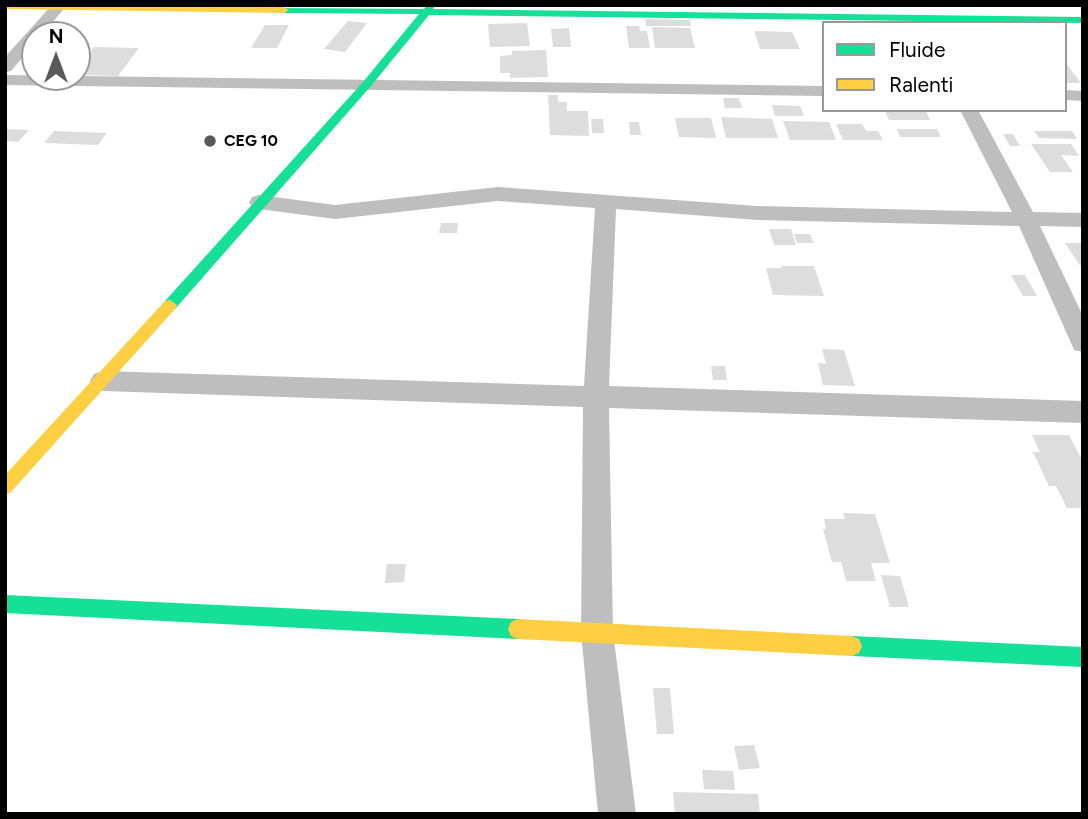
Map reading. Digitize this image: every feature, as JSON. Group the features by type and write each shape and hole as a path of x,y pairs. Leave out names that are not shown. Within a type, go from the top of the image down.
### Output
{"street":[{"path":"5,6 429,8 916,20 1083,20"},
{"path":"5,67 59,6"},
{"path":"5,487 367,84 429,8"},
{"path":"5,80 822,91"},
{"path":"970,112 1027,220 1083,342"},
{"path":"259,202 335,212 498,194 757,212 1083,220"},
{"path":"606,201 596,396 597,632 617,814"},
{"path":"103,381 1083,412"},
{"path":"5,604 1083,657"}],"building":[{"path":"645,19 690,20 691,26 646,26"},
{"path":"348,21 367,23 345,52 324,49"},
{"path":"527,23 530,46 490,47 488,24"},
{"path":"265,25 289,25 277,48 251,48"},
{"path":"626,26 639,26 640,31 647,31 650,48 629,48"},
{"path":"652,27 690,28 695,48 655,48"},
{"path":"569,28 571,47 553,47 551,29"},
{"path":"754,31 792,32 800,49 760,49"},
{"path":"94,47 139,48 118,76 91,75 91,51"},
{"path":"546,50 548,77 510,78 510,73 500,73 500,56 512,55 512,51"},
{"path":"1067,65 1081,83 1067,83"},
{"path":"548,95 558,95 558,102 567,102 567,111 588,111 589,136 550,135"},
{"path":"723,98 739,98 742,108 725,108"},
{"path":"772,105 800,106 804,116 775,116"},
{"path":"885,112 926,112 930,120 889,120"},
{"path":"721,117 772,119 778,138 726,138"},
{"path":"675,118 711,118 716,138 679,137"},
{"path":"591,119 603,119 604,133 592,133"},
{"path":"783,121 829,122 836,140 790,140"},
{"path":"629,122 639,122 641,135 630,135"},
{"path":"836,124 862,124 866,131 878,131 883,140 843,140"},
{"path":"5,129 29,130 18,142 5,141"},
{"path":"897,129 937,129 941,137 900,137"},
{"path":"54,131 107,133 98,145 44,143"},
{"path":"1034,131 1072,131 1077,139 1039,138"},
{"path":"1003,134 1013,134 1020,146 1010,146"},
{"path":"1031,144 1071,144 1079,156 1061,155 1073,172 1050,172"},
{"path":"441,223 458,223 457,233 439,233"},
{"path":"769,229 791,229 796,245 774,245"},
{"path":"794,234 810,234 814,243 797,243"},
{"path":"1065,243 1083,243 1083,270"},
{"path":"781,266 814,266 824,296 773,295 766,268 782,268"},
{"path":"1011,275 1025,275 1037,296 1023,296"},
{"path":"822,349 844,350 855,386 823,385 818,363 826,364"},
{"path":"711,366 725,366 727,380 713,380"},
{"path":"1032,435 1069,435 1083,462 1083,508 1067,508 1056,486 1049,486 1033,452 1040,452"},
{"path":"843,513 875,514 890,563 871,563 876,581 846,581 841,562 832,562 823,529 826,529 824,519 845,519"},
{"path":"387,564 406,564 404,582 385,583"},
{"path":"881,575 900,576 909,607 890,607"},
{"path":"653,688 670,688 674,734 657,734"},
{"path":"754,745 760,768 739,770 734,746"},
{"path":"702,770 733,771 735,790 704,789"},
{"path":"673,792 758,794 760,814 675,814"}],"traffic: fast":[{"path":"170,305 367,84 432,5"},
{"path":"284,10 1083,20"},
{"path":"5,604 518,629"},
{"path":"852,646 1083,657"}],"traffic: slow":[{"path":"5,6 284,10"},
{"path":"5,487 170,305"},
{"path":"518,629 852,646"}],"place":[{"name":"CEG 10","path":"210,141"}]}
